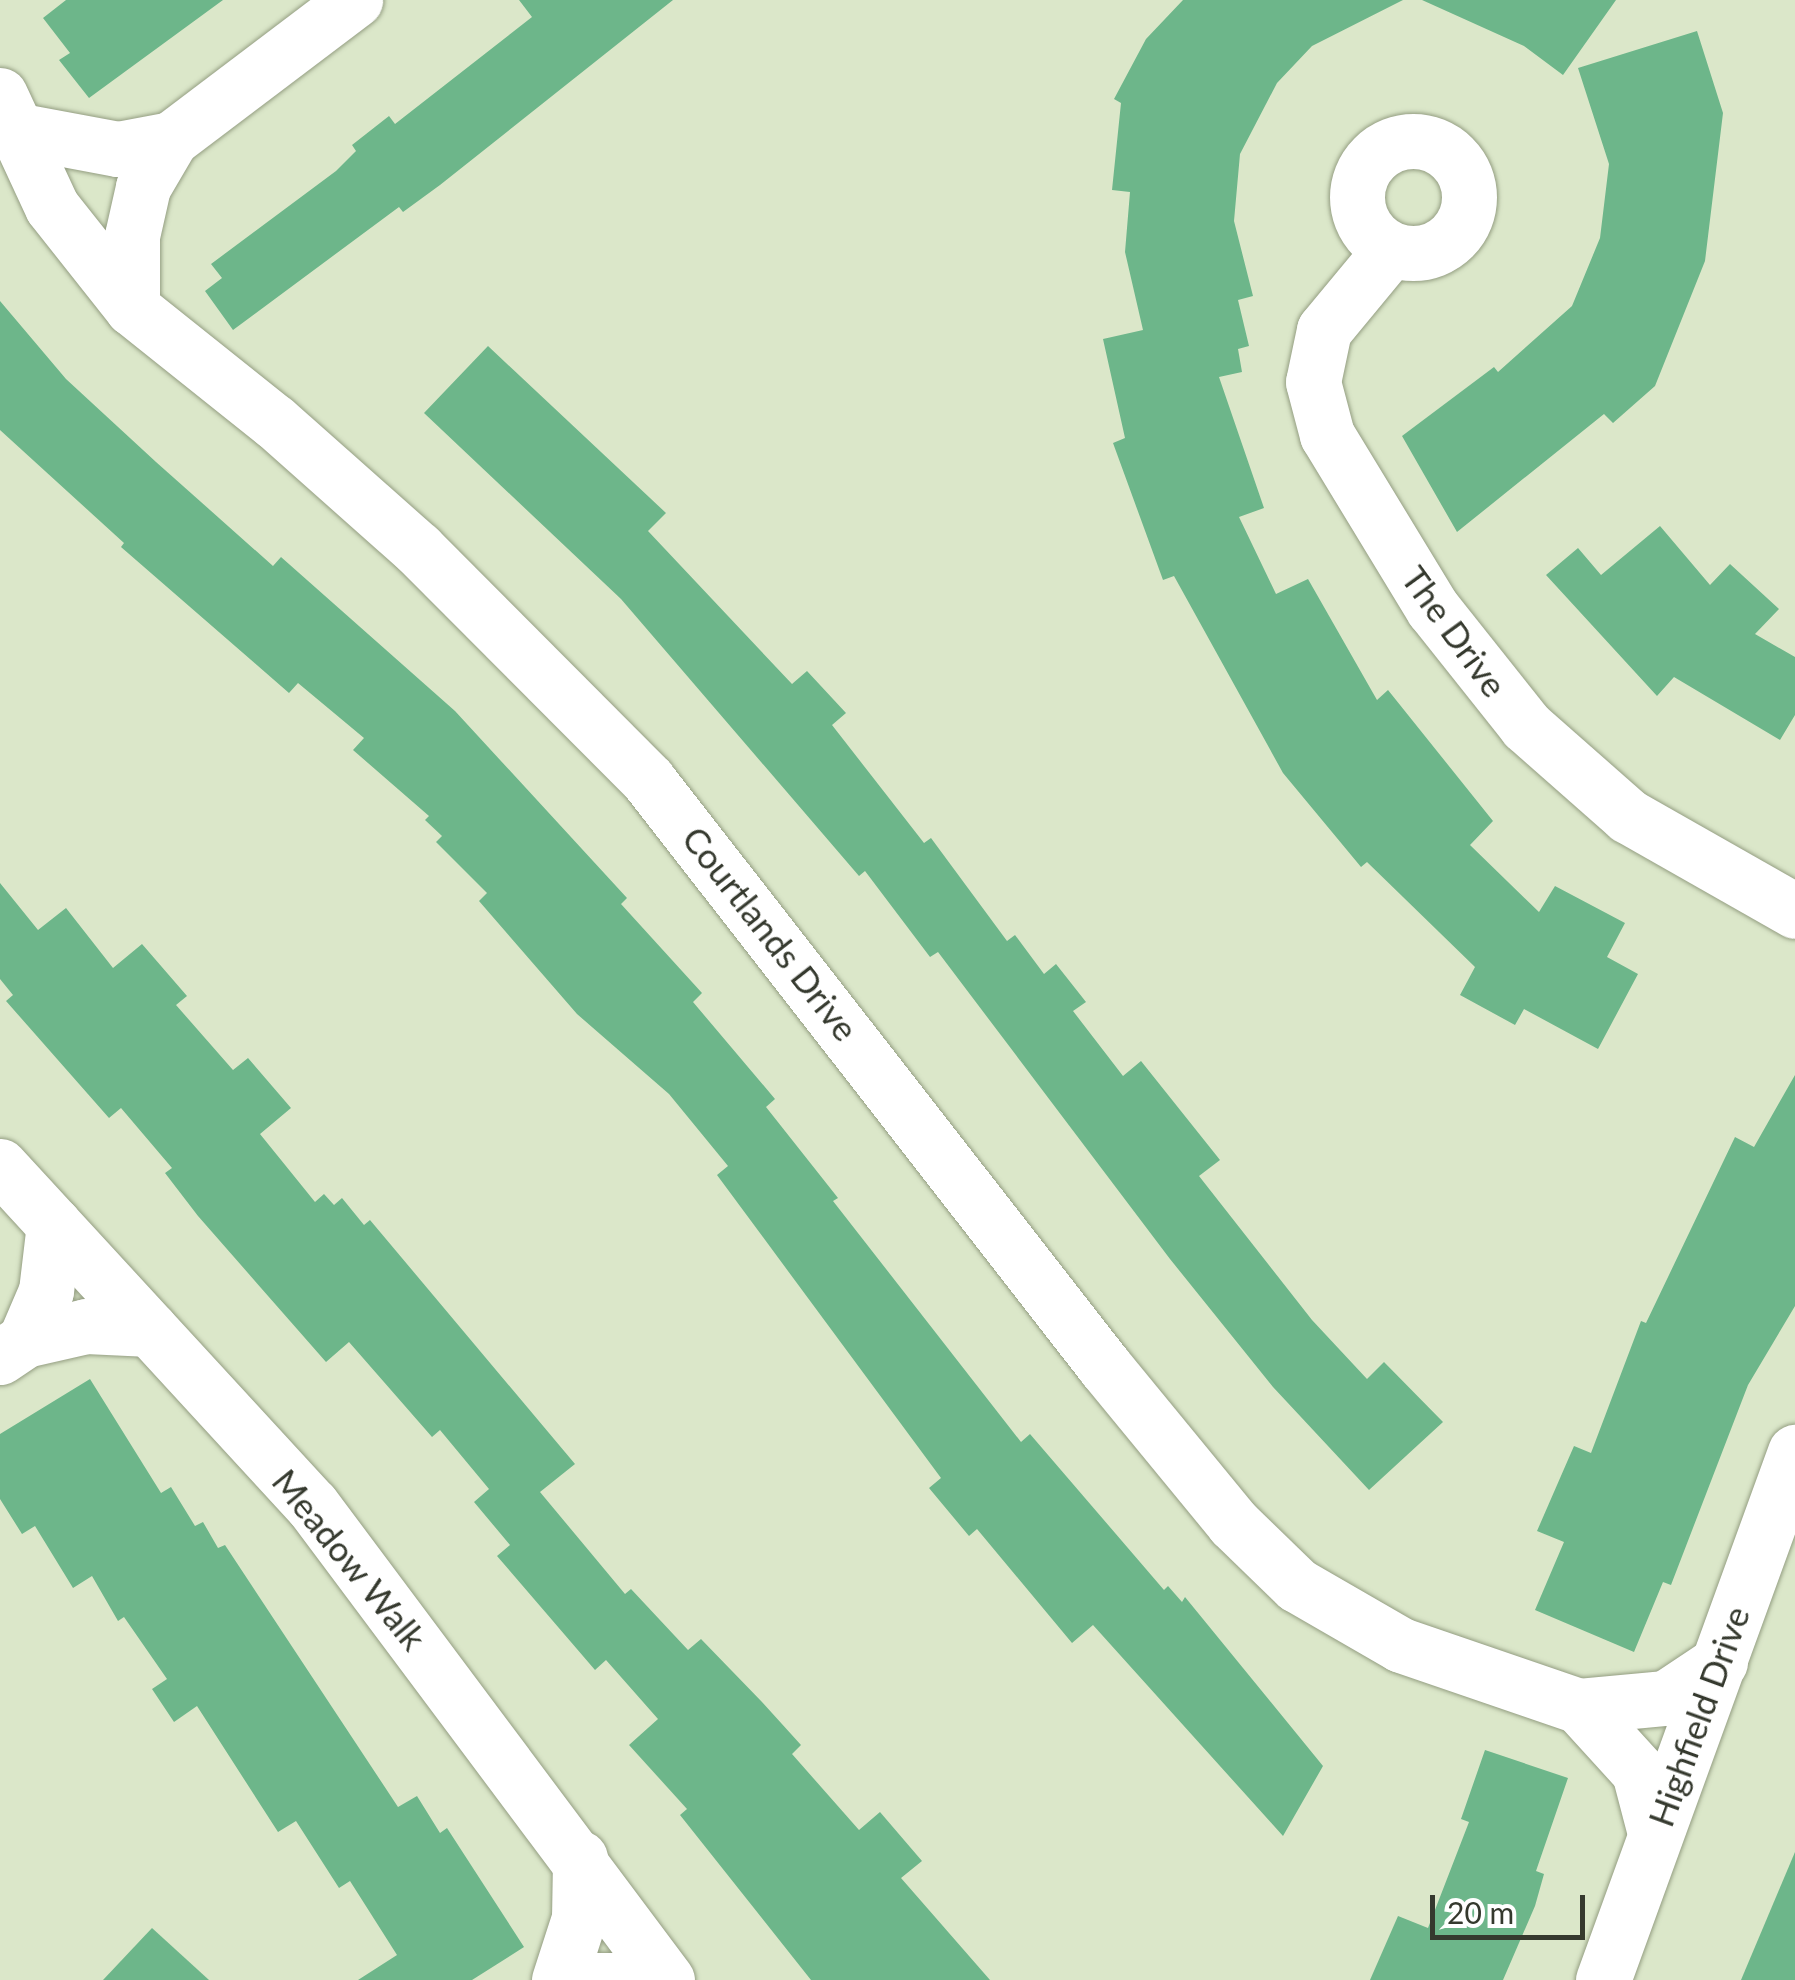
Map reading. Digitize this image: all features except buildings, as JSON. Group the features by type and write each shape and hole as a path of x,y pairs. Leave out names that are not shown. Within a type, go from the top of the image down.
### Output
{"street":[{"path":"132,308 132,236 143,186 170,138 355,0"},
{"path":"8,113 118,149 170,138"},
{"name":"Courtlands Drive","path":"8,113 52,207 132,308 275,422 418,549 648,780 1233,1523 1297,1584 1402,1646 1579,1706 1666,1698 1720,1662"},
{"name":"The Drive","path":"1391,249 1324,330 1313,382 1327,436 1432,609 1526,726 1628,816 1795,910"},
{"name":"Meadow Walk","path":"0,1166 312,1505 580,1858 666,1980"},
{"path":"12,1348 46,1291 54,1224"},
{"path":"12,1348 86,1326 150,1329"},
{"name":"Highfield Drive","path":"1602,1980 1795,1452"},
{"name":"Courtlands Drive","path":"1579,1706 1640,1772 1655,1832"},
{"path":"558,1980 579,1918 580,1858"},
{"path":"593,1980 634,1980"}]}
